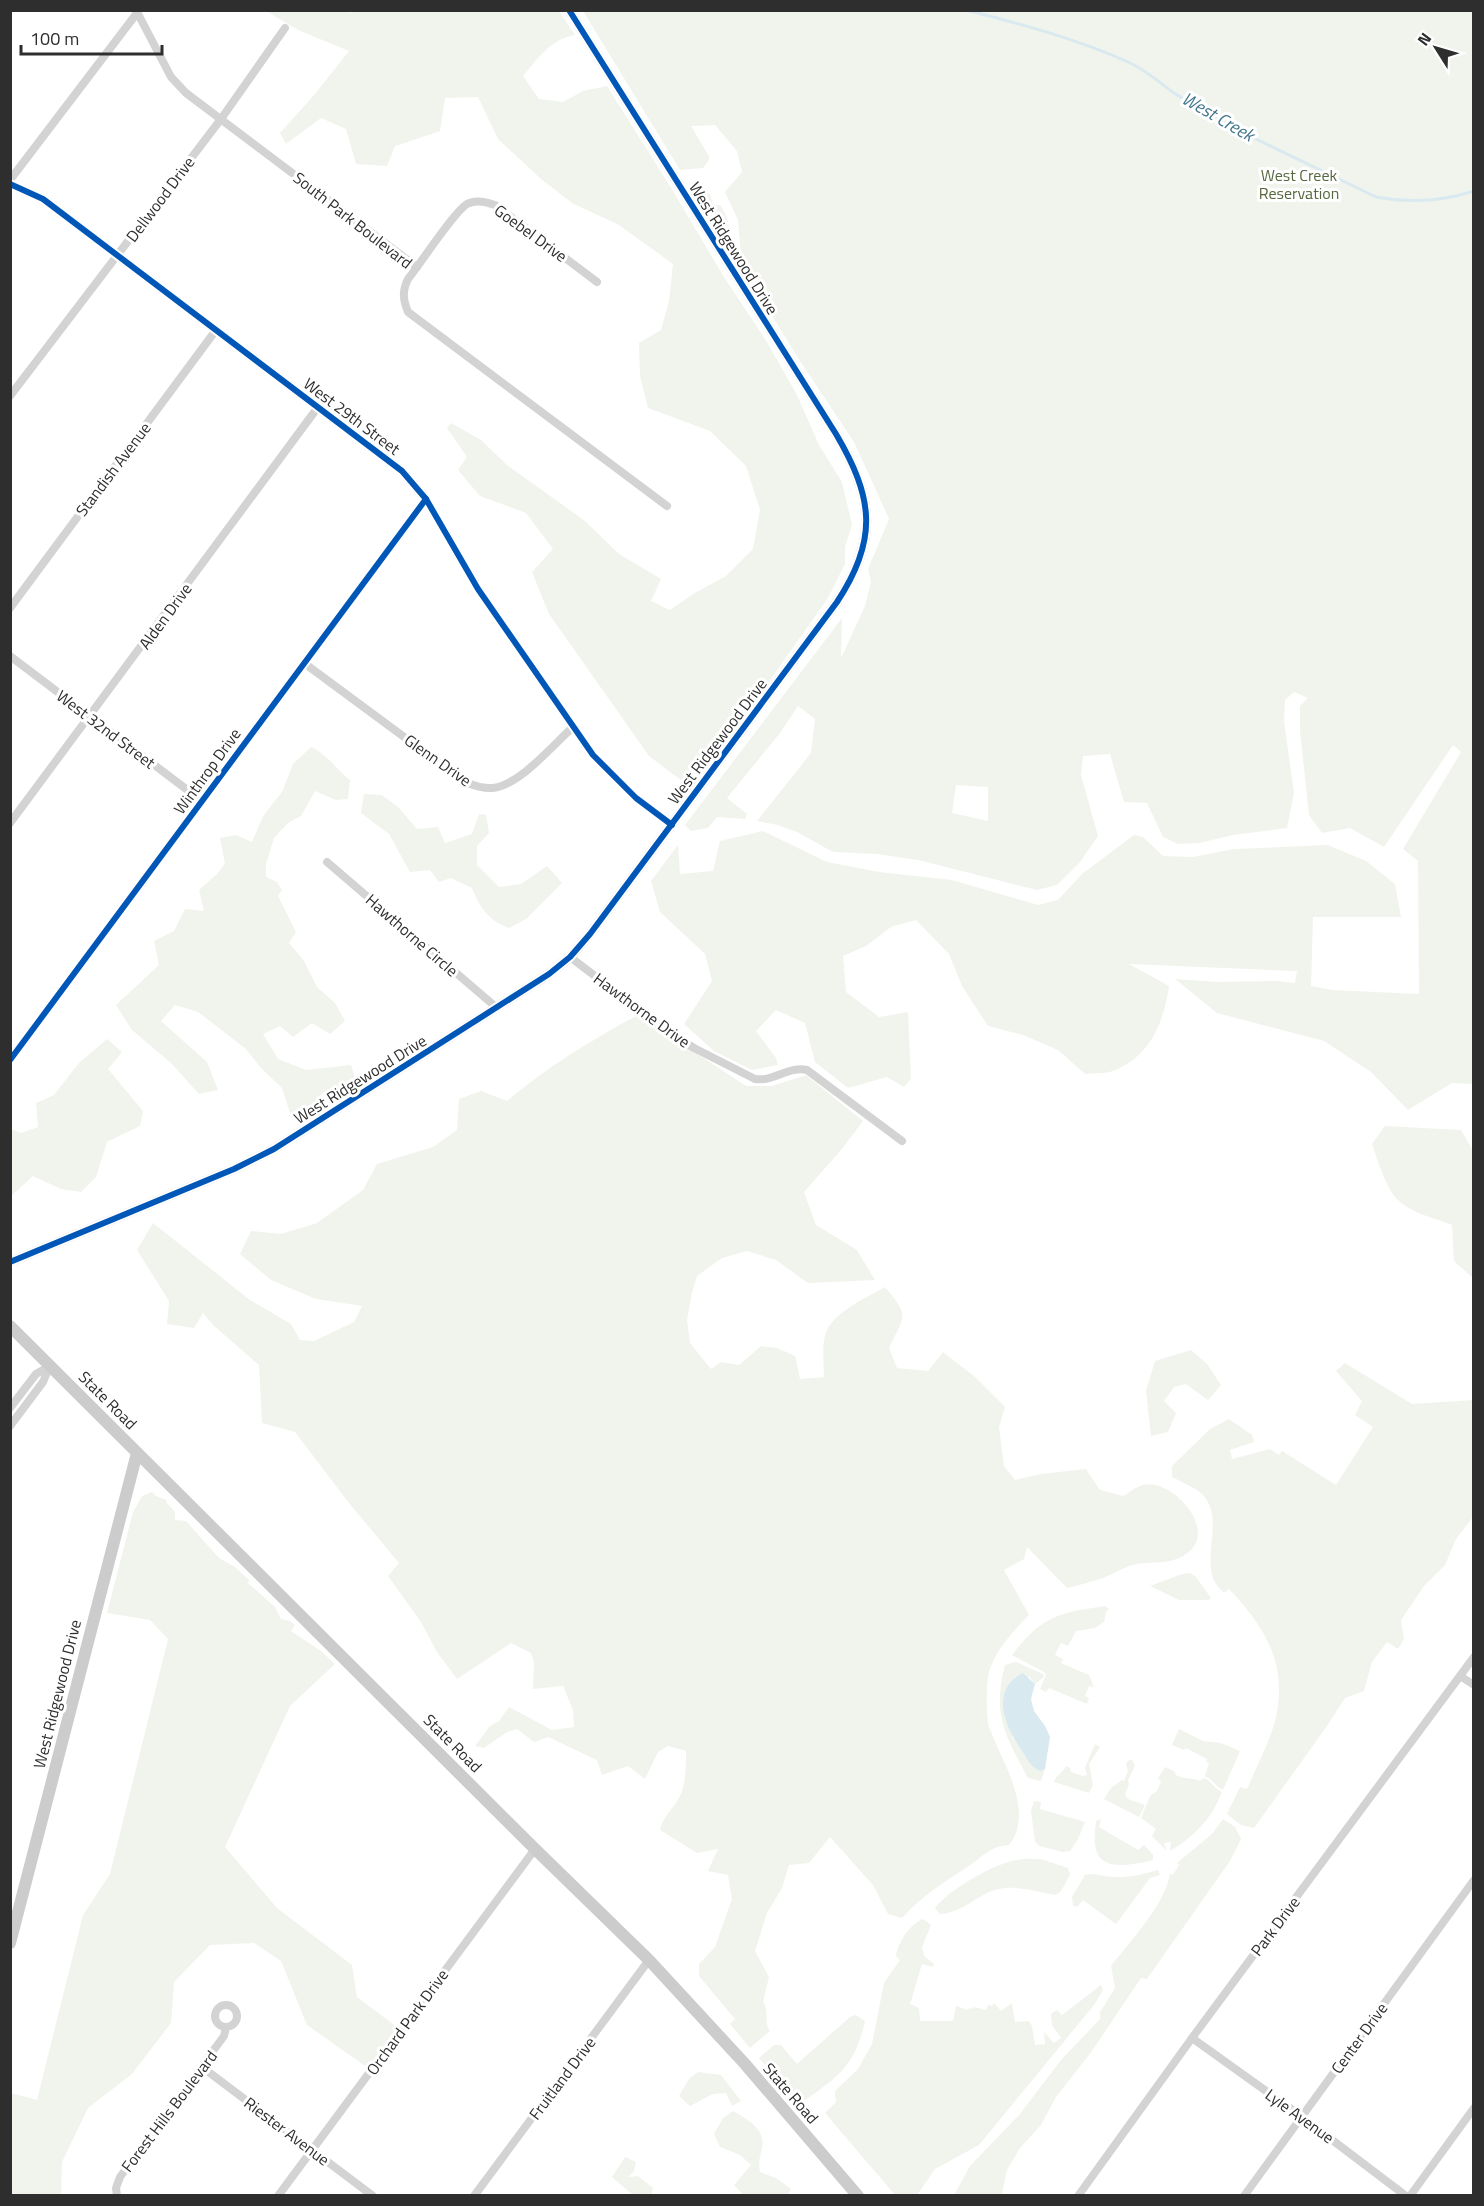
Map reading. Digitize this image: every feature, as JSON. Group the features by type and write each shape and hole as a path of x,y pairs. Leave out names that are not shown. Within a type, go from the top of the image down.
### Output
{"main road":[{"name":"State Road","path":"10,1326 649,1960 738,2056 858,2196"},
{"name":"West Ridgewood Drive","path":"10,1943 137,1453"}],"street":[{"name":"West Ridgewood Drive","path":"10,1262 246,1164 301,1132 497,1008 549,974 570,957 672,825 854,575 863,548 866,517 865,503 857,474 836,434 570,10"},
{"name":"South Park Boulevard","path":"137,12 171,77 186,93 417,267 404,288 403,301 408,312 668,506"},
{"path":"10,180 137,12"},
{"name":"Dellwood Drive","path":"10,396 221,119 285,28"},
{"name":"West 29th Street","path":"10,184 43,199 402,471 426,499 478,589 593,755 615,779 672,825"},
{"name":"Goebel Drive","path":"417,267 468,203 484,201 495,205 597,282"},
{"name":"Standish Avenue","path":"10,608 216,330"},
{"name":"Alden Drive","path":"10,823 91,717 318,407"},
{"name":"Winthrop Drive","path":"10,1060 426,499"},
{"name":"West 32nd Street","path":"10,656 202,801"},
{"name":"Glenn Drive","path":"304,663 465,782 477,787 492,788 508,783 526,770 573,726"},
{"name":"Hawthorne Circle","path":"327,862 497,1008"},
{"name":"Hawthorne Drive","path":"570,957 670,1033 694,1048 763,1080 795,1068 807,1070 902,1141"},
{"path":"10,1408 36,1374 50,1365"},
{"path":"10,1426 43,1382 50,1365"},
{"name":"Park Drive","path":"1078,2196 1473,1657"},
{"path":"1460,1676 1473,1685"},
{"name":"Orchard Park Drive","path":"278,2196 535,1849"},
{"name":"Center Drive","path":"1244,2196 1473,1880"},
{"name":"Fruitland Drive","path":"474,2196 649,1960"},
{"name":"Forest Hills Boulevard","path":"117,2196 116,2188 120,2177 224,2036 226,2027"},
{"name":"Lyle Avenue","path":"1192,2038 1408,2196"},
{"name":"Riester Avenue","path":"202,2067 373,2196"},
{"path":"1408,2196 1473,2108"}],"green space":[{"path":"345,10 350,13 357,10 559,11 575,35 552,45 523,76 539,99 563,102 583,91 607,86 724,277 767,342 797,395 819,445 842,482 852,525 845,547 845,564 828,598 693,789 649,756 549,614 532,572 553,549 526,513 480,496 458,470 467,457 447,428 451,423 481,440 507,465 585,521 619,554 661,579 651,601 670,610 726,576 753,549 760,510 746,466 710,431 648,408 640,376 639,343 661,330 669,301 673,264 619,225 572,203 541,179 498,139 478,97 445,98 440,131 395,146 387,166 356,164 346,129 321,118 286,144 280,133 349,51 298,30 266,11"},
{"name":"West Creek Reservation","path":"583,11 1473,11 1473,1084 1452,1083 1408,1110 1371,1072 1324,1041 1217,1013 1175,979 1295,983 1297,971 1129,964 1169,986 1160,1023 1148,1045 1130,1062 1110,1072 1085,1074 1058,1050 1023,1035 988,1026 962,986 949,954 916,920 891,927 866,946 843,956 846,992 879,1017 908,1012 911,1079 904,1087 887,1077 848,1088 815,1062 805,1023 776,1010 756,1031 776,1058 778,1065 752,1070 714,1051 684,1024 712,981 705,954 660,912 651,881 678,845 680,874 713,871 720,841 763,831 827,862 879,872 952,880 1038,905 1058,900 1082,874 1134,835 1143,837 1163,856 1193,857 1234,849 1328,845 1366,861 1395,884 1401,917 1313,917 1311,986 1332,990 1419,994 1418,861 1403,849 1461,752 1453,745 1384,847 1350,828 1322,833 1309,815 1300,731 1300,706 1308,698 1294,692 1285,700 1284,721 1294,793 1287,828 1233,835 1199,843 1178,844 1163,837 1147,803 1124,802 1110,754 1083,756 1081,775 1098,836 1080,862 1057,885 1037,890 918,860 877,854 833,852 797,832 757,821 811,753 815,719 798,706 780,733 727,798 747,814 745,819 717,817 708,828 691,831 685,825 842,618 841,658 865,606 871,582 868,569 889,519 854,442 742,268 738,220 725,192 742,172 737,151 715,125 691,126 710,158 703,168 680,170","holes":["956,785 988,787 988,821 952,813"]},
{"path":"704,192 710,194 713,205 720,205 725,213 729,224 728,237 714,232 709,218 696,199"},
{"path":"311,747 327,758 350,780 348,799 336,800 315,791 301,816 288,823 274,838 266,864 266,877 277,882 282,890 278,896 296,932 289,943 304,961 317,987 335,1003 345,1021 330,1034 312,1023 293,1037 280,1026 263,1034 278,1059 306,1070 351,1065 357,1084 337,1096 323,1093 304,1116 290,1113 282,1088 261,1068 246,1049 198,1012 175,1005 161,1021 207,1062 218,1090 199,1094 171,1063 132,1030 116,1005 159,965 154,941 174,931 185,909 204,911 199,890 225,864 220,838 236,835 252,842 263,816 282,792 293,764"},
{"path":"364,794 382,795 399,808 417,829 438,827 445,843 472,834 479,814 486,815 489,833 477,846 477,865 499,887 521,884 547,866 562,883 526,919 509,928 502,925 486,912 478,902 472,888 451,878 439,882 430,870 410,872 389,834 361,813"},
{"path":"636,1016 746,1086 772,1086 806,1075 863,1121 804,1192 816,1225 857,1250 875,1280 808,1283 776,1260 747,1251 722,1258 697,1276 687,1320 690,1343 711,1369 721,1362 739,1365 761,1346 777,1348 795,1356 800,1379 824,1377 824,1343 830,1325 848,1308 885,1287 898,1304 902,1316 889,1348 897,1368 928,1371 943,1352 975,1377 1005,1407 999,1427 1004,1466 1015,1480 1041,1474 1086,1469 1100,1490 1123,1496 1143,1485 1154,1485 1178,1497 1195,1520 1198,1532 1195,1544 1180,1557 1168,1561 1133,1565 1103,1578 1067,1588 1027,1547 1024,1559 1004,1570 1029,1615 1006,1641 992,1664 988,1677 987,1708 989,1727 1008,1770 1018,1801 1019,1817 1016,1832 1009,1845 987,1852 917,1903 902,1918 888,1914 873,1885 830,1837 809,1863 789,1865 782,1888 767,1913 755,1951 769,1977 763,2002 770,2031 750,2048 730,2024 735,2019 699,1976 699,1964 715,1947 732,1899 728,1875 708,1871 718,1849 697,1853 660,1830 682,1791 686,1751 668,1746 658,1752 645,1779 628,1766 602,1775 597,1760 548,1737 534,1742 517,1729 507,1732 484,1748 475,1746 489,1727 499,1721 509,1707 552,1730 574,1727 573,1710 563,1686 533,1689 534,1663 531,1653 511,1643 457,1679 437,1652 421,1622 388,1576 399,1563 349,1503 295,1432 262,1423 259,1365 213,1325 203,1313 194,1328 167,1324 169,1301 137,1250 153,1223 250,1300 291,1324 300,1340 314,1341 354,1322 362,1306 316,1299 271,1280 240,1254 251,1231 281,1234 317,1223 363,1190 377,1164 433,1147 457,1130 459,1099 481,1091 507,1101 569,1055"},
{"path":"107,1039 122,1052 108,1069 143,1111 140,1126 107,1142 96,1177 81,1192 61,1189 33,1176 11,1196 11,1129 21,1133 38,1127 36,1103 54,1095 79,1063"},
{"path":"1385,1126 1461,1130 1473,1151 1473,1278 1454,1261 1452,1225 1423,1215 1402,1204 1389,1187 1372,1144"},
{"path":"1191,1350 1207,1364 1221,1385 1208,1400 1186,1384 1174,1387 1164,1401 1176,1413 1168,1432 1151,1436 1146,1391 1155,1361"},
{"path":"1345,1363 1412,1404 1473,1400 1473,1517 1456,1539 1445,1565 1424,1586 1401,1620 1404,1639 1398,1649 1387,1642 1372,1662 1364,1691 1345,1698 1254,1828 1241,1825 1227,1814 1240,1787 1247,1789 1272,1730 1279,1693 1275,1660 1262,1630 1252,1616 1229,1589 1224,1593 1215,1582 1210,1555 1213,1520 1211,1509 1206,1499 1197,1490 1172,1477 1172,1466 1210,1429 1229,1419 1252,1435 1254,1442 1230,1450 1232,1459 1270,1449 1279,1455 1282,1451 1336,1485 1373,1427 1355,1415 1362,1401 1336,1371"},
{"path":"152,1492 167,1500 166,1502 175,1512 175,1520 186,1521 219,1558 235,1567 249,1580 248,1583 275,1607 281,1619 295,1625 291,1631 321,1651 335,1664 290,1706 225,1847 277,1908 352,1965 357,1997 397,2027 368,2068 307,2025 281,1961 254,1943 210,1945 174,1982 171,2023 132,2074 88,2108 62,2162 61,2195 11,2195 11,2093 37,2100 83,1915 110,1874 168,1639 150,1620 107,1613 133,1512 142,1496"},
{"path":"1190,1573 1196,1577 1211,1598 1209,1600 1179,1600 1150,1586 1182,1574"},
{"path":"1105,1606 1109,1609 1104,1622 1095,1628 1076,1631 1068,1646 1061,1643 1055,1655 1063,1659 1061,1663 1089,1675 1094,1687 1089,1686 1085,1696 1089,1698 1087,1704 1049,1688 1046,1692 1040,1689 1046,1675 1044,1672 1012,1655 1033,1632 1052,1618"},
{"path":"1016,1662 1043,1674 1044,1677 1035,1684 1029,1676 1012,1737 1037,1770 1045,1769 1041,1781 1028,1778 1007,1737 1000,1711 1001,1682 1005,1665"},
{"path":"1179,1729 1203,1741 1221,1743 1240,1751 1223,1790 1205,1776 1209,1763 1206,1762 1207,1759 1186,1748 1184,1750 1172,1745"},
{"path":"1095,1744 1100,1747 1089,1764 1093,1785 1089,1793 1054,1782 1066,1766 1071,1772 1087,1775 1085,1768"},
{"path":"1132,1760 1135,1766 1128,1780 1125,1795 1128,1799 1145,1805 1139,1817 1104,1799 1111,1788 1122,1780 1124,1781 1128,1771 1126,1764"},
{"path":"1165,1767 1183,1777 1200,1781 1204,1778 1222,1792 1213,1810 1201,1826 1187,1840 1170,1851 1171,1842 1164,1843 1167,1851 1152,1836 1156,1829 1141,1818 1150,1796 1157,1791 1161,1782 1158,1778"},
{"path":"1034,1801 1041,1802 1040,1809 1085,1822 1070,1851 1062,1852 1040,1846 1035,1842 1031,1811"},
{"path":"1101,1819 1099,1827 1138,1850 1144,1845 1153,1855 1153,1860 1124,1865 1106,1862 1097,1853 1095,1847 1096,1821"},
{"path":"1223,1819 1235,1827 1241,1839 1230,1861 1147,1979 1141,1978 1092,2051 1056,2097 1041,2125 1020,2148 1007,2170 1002,2193 1004,2195 954,2195 970,2166 1020,2114 1061,2060 1100,2019 1100,2012 1115,1988 1111,1966 1154,1910 1167,1886 1170,1874 1173,1875 1179,1865 1177,1863 1212,1834"},
{"path":"1020,1859 1041,1859 1068,1868 1070,1875 1061,1891 1056,1895 1021,1888 1004,1888 987,1893 947,1913 940,1914 935,1908 950,1893 997,1866"},
{"path":"1158,1870 1160,1875 1150,1878 1116,1924 1083,1900 1077,1907 1073,1906 1072,1897 1085,1875 1125,1877"},
{"path":"923,1919 931,1925 922,1947 924,1956 934,1964 933,1967 922,1964 910,2004 919,2008 920,2021 953,2021 956,2006 968,2010 974,2007 986,2010 988,2005 992,2006 994,2003 1001,2011 1012,2003 1015,2022 1029,2021 1032,2026 1035,2045 1045,2044 1044,2032 1054,2043 1061,2038 1052,2025 1051,2014 1057,2010 1062,2015 1101,1985 1103,1990 1094,2005 979,2145 935,2169 917,2195 895,2195 825,2113 836,2102 835,2091 858,2069 872,2044 884,1983 900,1960 896,1956 899,1945 909,1929"},
{"path":"856,2015 865,2021 861,2038 849,2062 833,2079 799,2105 759,2058 774,2045 781,2045 797,2064 850,2017"},
{"path":"698,2072 721,2075 741,2101 732,2106 726,2093 713,2094 690,2106 679,2096 689,2079"},
{"path":"733,2111 754,2125 761,2135 760,2172 776,2178 791,2189 788,2195 743,2195 734,2185 751,2165 740,2155 720,2147 714,2134 723,2118"},
{"path":"625,2157 636,2162 634,2171 628,2177 638,2176 653,2188 651,2195 633,2195 612,2177"}],"shaded area":[{"path":"1023,1673 1035,1684 1031,1699 1034,1711 1050,1737 1045,1769 1041,1771 1030,1763 1016,1741 1003,1709 1006,1689 1012,1680"}],"waterway":[{"name":"West Creek","path":"966,10 1069,39 1128,62 1147,72 1174,93 1225,124 1376,197 1425,200 1474,191"}],"cycle path":[{"path":"10,1262 234,1169 274,1149 549,974 570,957 590,934 837,602 851,579 865,538 866,518 864,498 848,457 836,434 569,10"},
{"path":"10,184 43,199 402,471 426,499 478,589 593,755 636,798 672,825"},
{"path":"10,1060 426,499"}]}
